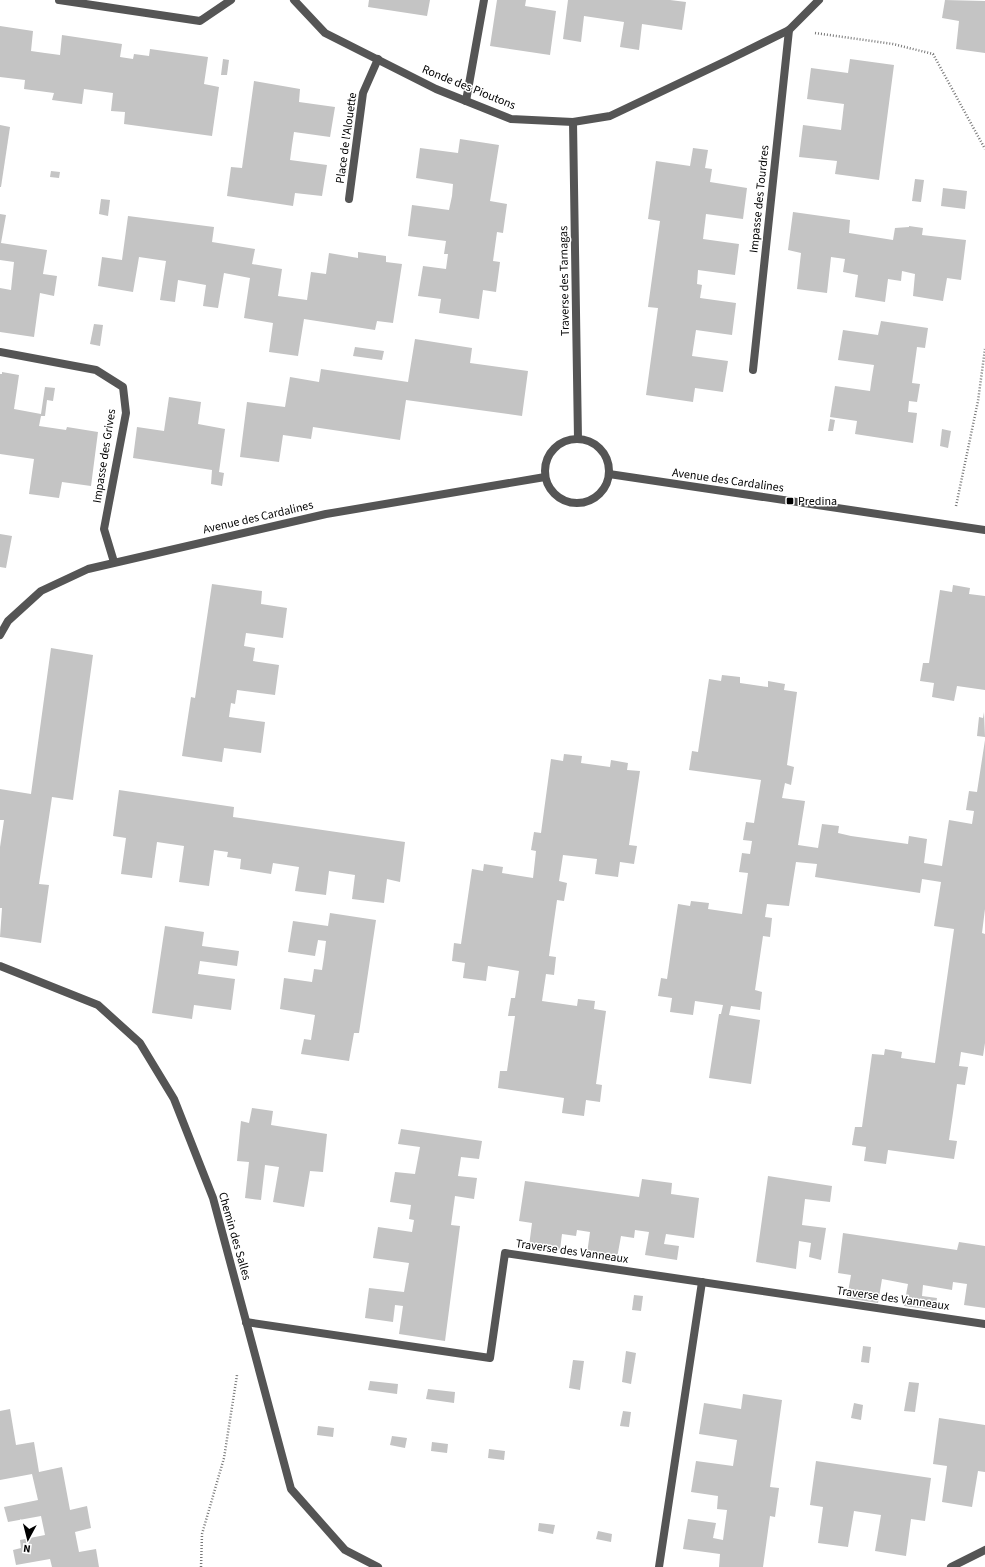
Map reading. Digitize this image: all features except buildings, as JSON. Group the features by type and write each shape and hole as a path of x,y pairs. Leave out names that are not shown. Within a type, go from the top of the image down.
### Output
{"street":[{"path":"59,0 200,21 231,0"},
{"name":"Ronde des Pioutons","path":"294,0 325,33 436,89 510,119 573,122 610,116 789,30 819,0"},
{"path":"466,101 484,0"},
{"name":"Impasse des Tourdres","path":"753,370 789,30"},
{"name":"Place de l'Alouette","path":"349,199 363,93 378,59"},
{"name":"Traverse des Tarnagas","path":"573,122 578,439"},
{"name":"Impasse des Grives","path":"0,352 96,370 123,387 126,413 104,529 114,562"},
{"path":"568,440 589,440 598,446 607,459 609,474 607,484 594,498 576,503 567,502 556,495 548,485 545,477 545,468 552,450 560,444 568,440"},
{"name":"Avenue des Cardalines","path":"609,474 982,529"},
{"name":"Avenue des Cardalines","path":"0,635 8,621 41,590 88,569 326,514 545,477"},
{"name":"Chemin des Salles","path":"0,966 98,1005 140,1043 174,1099 213,1198 291,1489 345,1550 378,1567"},
{"name":"Traverse des Vanneaux","path":"246,1322 490,1358 506,1253 985,1324"},
{"path":"659,1567 702,1282"},
{"path":"951,1567 985,1550"}],"path":[{"path":"789,30 893,44 933,54 985,148"},
{"path":"952,525 978,401 985,349"},
{"path":"201,1567 202,1534 224,1458 238,1374"}],"place":[{"name":"Predina","path":"790,501"}]}
